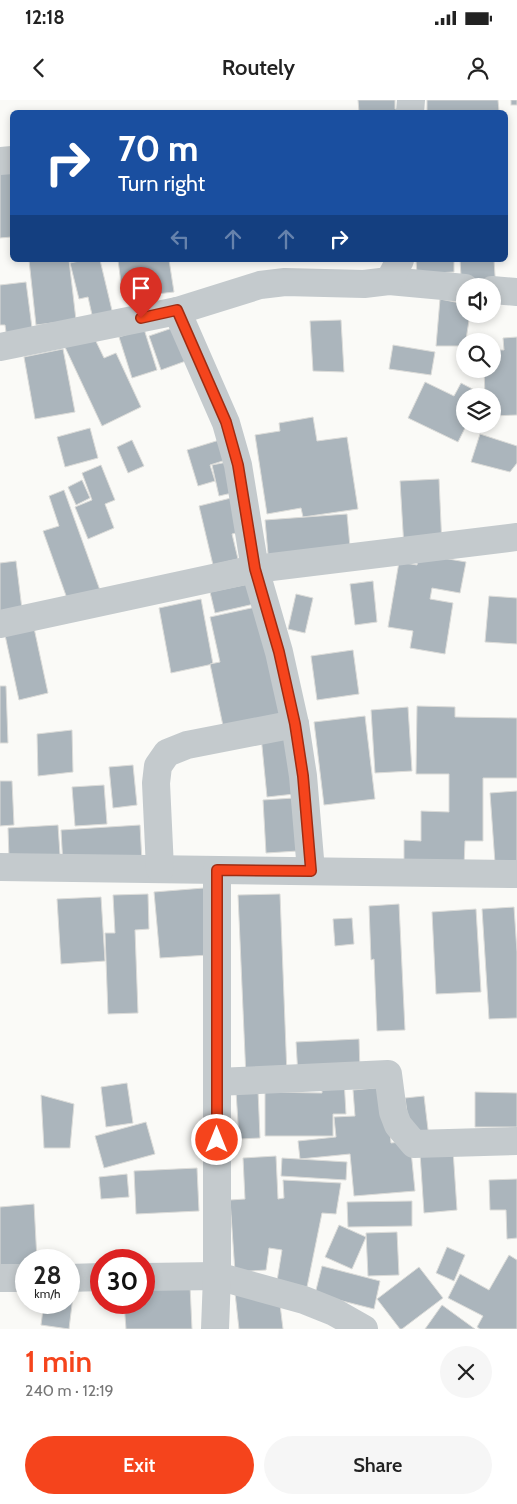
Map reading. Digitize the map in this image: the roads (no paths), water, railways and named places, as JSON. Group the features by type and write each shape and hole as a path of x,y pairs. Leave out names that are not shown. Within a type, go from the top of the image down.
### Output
{"street":[{"path":"0,347 177,310 260,285 285,282 364,284 395,270 456,286"},
{"path":"501,291 517,292"},
{"path":"177,310 226,422 238,465 255,569 279,652 295,724 303,776 311,871"},
{"path":"0,624 255,569 517,537"},
{"path":"160,869 156,783 158,766 167,753 187,745 295,724"},
{"path":"0,867 517,874"},
{"path":"215,1329 217,1276 217,870"},
{"path":"217,1082 388,1074 393,1112 398,1125 414,1144 517,1141"},
{"path":"155,1277 217,1276 304,1300 334,1312 364,1329"},
{"path":"0,1278 15,1278"}]}
